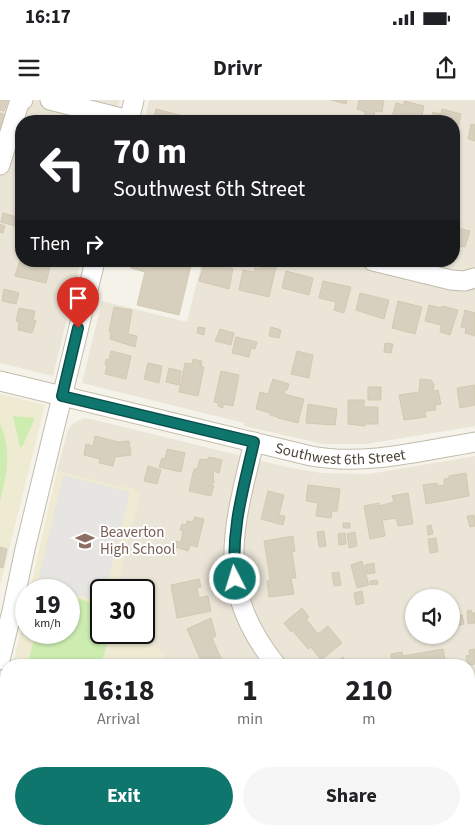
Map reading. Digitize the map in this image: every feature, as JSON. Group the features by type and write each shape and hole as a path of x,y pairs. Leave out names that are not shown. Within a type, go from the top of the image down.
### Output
{"street":[{"path":"15,115 19,103 23,100"},
{"path":"50,100 106,115"},
{"path":"130,115 134,100"},
{"path":"0,165 15,116"},
{"path":"0,659 24,549 94,267"},
{"path":"397,267 450,280 464,281 475,278"},
{"name":"Southwest 6th Street","path":"0,381 332,460 368,459 475,442"},
{"path":"254,442 234,532 234,563 238,588 246,617 262,648 271,659"}],"shaded area":[{"path":"0,100 120,100 116,115 15,115 15,267 80,267 53,376 0,363"},
{"path":"149,100 475,100 475,426 366,444 323,444 244,426 244,423 82,383 102,301 187,322 201,267 460,267 460,115 145,115"},
{"path":"0,394 45,405 0,586"},
{"path":"84,418 291,468 322,473 369,474 475,456 475,659 166,659 154,644 155,579 119,579 140,492 57,471 68,429 74,423"},
{"name":"Beaverton High School","path":"57,471 140,491 119,579 90,579 90,644 154,644 166,659 14,659 18,644 80,644 80,579 32,579"},
{"path":"63,475 130,492 109,579 90,579 90,598 80,596 80,579 38,579"}],"green space":[{"path":"13,416 35,418 22,447 20,447"},
{"path":"0,424 6,444 7,462 0,501"},
{"path":"80,599 90,602 90,644 107,644 103,659 29,659 33,644 80,644"}],"building":[{"path":"0,100 8,100 4,111 0,110"},
{"path":"331,100 347,100 346,104"},
{"path":"359,100 384,100 382,112 375,111 374,115 364,115 365,112 357,109"},
{"path":"404,101 424,106 422,115 393,115 396,103 404,105"},
{"path":"156,109 179,115 154,115"},
{"path":"442,109 461,114 460,119 460,115 432,115 433,112 441,114"},
{"path":"0,113 6,115 1,127 3,128 0,136"},
{"path":"471,124 475,125 475,141 468,139"},
{"path":"3,213 15,216 15,226 1,222"},
{"path":"0,224 5,226 3,233 0,232"},
{"path":"460,228 470,231 465,247 460,246"},
{"path":"18,267 50,267 46,283 15,276"},
{"path":"191,267 179,315 137,305 145,272 131,268"},
{"path":"203,267 230,267 233,269 229,289 199,281"},
{"path":"261,267 276,267 269,297 239,290 243,270 254,272 255,268 260,269"},
{"path":"286,271 313,278 309,295 282,288"},
{"path":"323,281 351,287 344,313 334,310 336,302 319,298"},
{"path":"4,289 19,293 16,304 2,301"},
{"path":"360,293 389,300 384,319 356,310"},
{"path":"398,301 422,307 415,334 392,328"},
{"path":"429,305 458,310 450,335 440,332 441,325 425,321"},
{"path":"114,307 132,310 128,334 137,336 135,347 110,339 111,332 109,332"},
{"path":"19,308 35,311 33,320 36,321 32,333 18,330 19,322 16,321"},
{"path":"465,310 475,313 475,336 465,333 466,328 461,327"},
{"path":"198,327 205,328 204,335 197,333"},
{"path":"271,327 281,330 279,338 269,336"},
{"path":"220,329 234,333 231,345 215,341"},
{"path":"236,337 257,342 255,349 251,348 249,357 232,353"},
{"path":"385,343 393,344 391,353 384,352"},
{"path":"111,351 131,356 126,379 105,374 106,359 109,360"},
{"path":"297,351 313,355 309,378 291,374"},
{"path":"193,359 202,361 201,367 204,367 198,396 179,392 185,363 192,364"},
{"path":"148,363 162,366 159,383 144,379"},
{"path":"169,368 181,371 179,385 166,382"},
{"path":"221,371 239,375 233,406 223,404 223,408 214,402"},
{"path":"273,379 289,384 284,394 304,399 298,423 278,418 270,415 270,413 256,409 260,392 268,394"},
{"path":"420,379 431,380 434,385 433,391 438,390 441,404 435,405 436,410 425,411 426,417 404,420 399,395 419,392"},
{"path":"475,385 475,405 460,408 457,388"},
{"path":"368,387 381,387 381,400 368,400"},
{"path":"348,400 364,400 364,407 378,407 378,424 365,424 365,426 348,424"},
{"path":"308,404 337,409 335,425 306,423"},
{"path":"95,436 118,442 129,441 131,455 115,457 113,466 99,463 100,459 84,455 86,444 93,446"},
{"path":"167,449 185,453 181,472 159,467 162,458 165,459"},
{"path":"209,457 222,460 219,473 213,471 214,483 210,485 214,486 211,496 189,491 194,469 197,469 200,459 207,460"},
{"path":"148,466 161,470 157,484 144,481"},
{"path":"466,473 469,496 426,504 423,485 437,483 437,486 444,485 444,479 449,478 449,476"},
{"path":"308,485 340,489 337,511 332,511 331,518 316,516 318,503 306,501"},
{"path":"268,491 284,495 279,515 285,516 283,525 261,519"},
{"path":"408,493 413,524 398,526 396,518 384,520 382,518 385,536 370,539 364,506 379,503 379,506 394,502 392,496"},
{"path":"474,515 475,526 470,527 467,516"},
{"path":"195,517 204,519 197,547 190,545 188,551 175,547 176,541 181,542 183,531 180,530 182,524 186,525 187,521 193,522"},
{"path":"343,523 350,523 350,528 343,528"},
{"path":"431,525 433,534 428,535 427,526"},
{"path":"324,531 326,546 319,547 317,532"},
{"path":"355,532 357,546 349,548 347,534"},
{"path":"345,533 346,544 339,545 338,534"},
{"path":"293,536 295,551 292,552 296,578 291,578 294,594 269,597 267,581 270,581 264,541"},
{"path":"436,538 438,552 430,553 428,539"},
{"path":"0,547 7,549 3,568 0,567"},
{"path":"362,561 369,585 357,588 351,565"},
{"path":"374,563 375,573 367,574 365,565"},
{"path":"339,572 341,585 334,586 332,573"},
{"path":"199,579 201,587 197,588 199,598 208,596 211,611 177,618 171,585"},
{"path":"377,580 378,584 371,585 370,581"},
{"path":"362,591 364,603 356,605 354,593"},
{"path":"302,608 309,617 306,619 318,634 328,626 342,643 320,659 311,647 308,649 284,623"},
{"path":"471,610 472,613 475,613 475,623 468,624 467,611"},
{"path":"462,615 464,624 460,625 460,616"},
{"path":"211,618 216,636 212,638 221,659 200,659 187,629"},
{"path":"443,649 445,659 391,659 391,654 402,652 403,656"},
{"path":"475,649 475,659 467,659 466,656 470,655 469,650"}],"place":[{"name":"Beaverton High School","path":"85,541"}],"route":[{"path":"78,328 62,396 254,442 234,532 233,556 235,579"}]}
